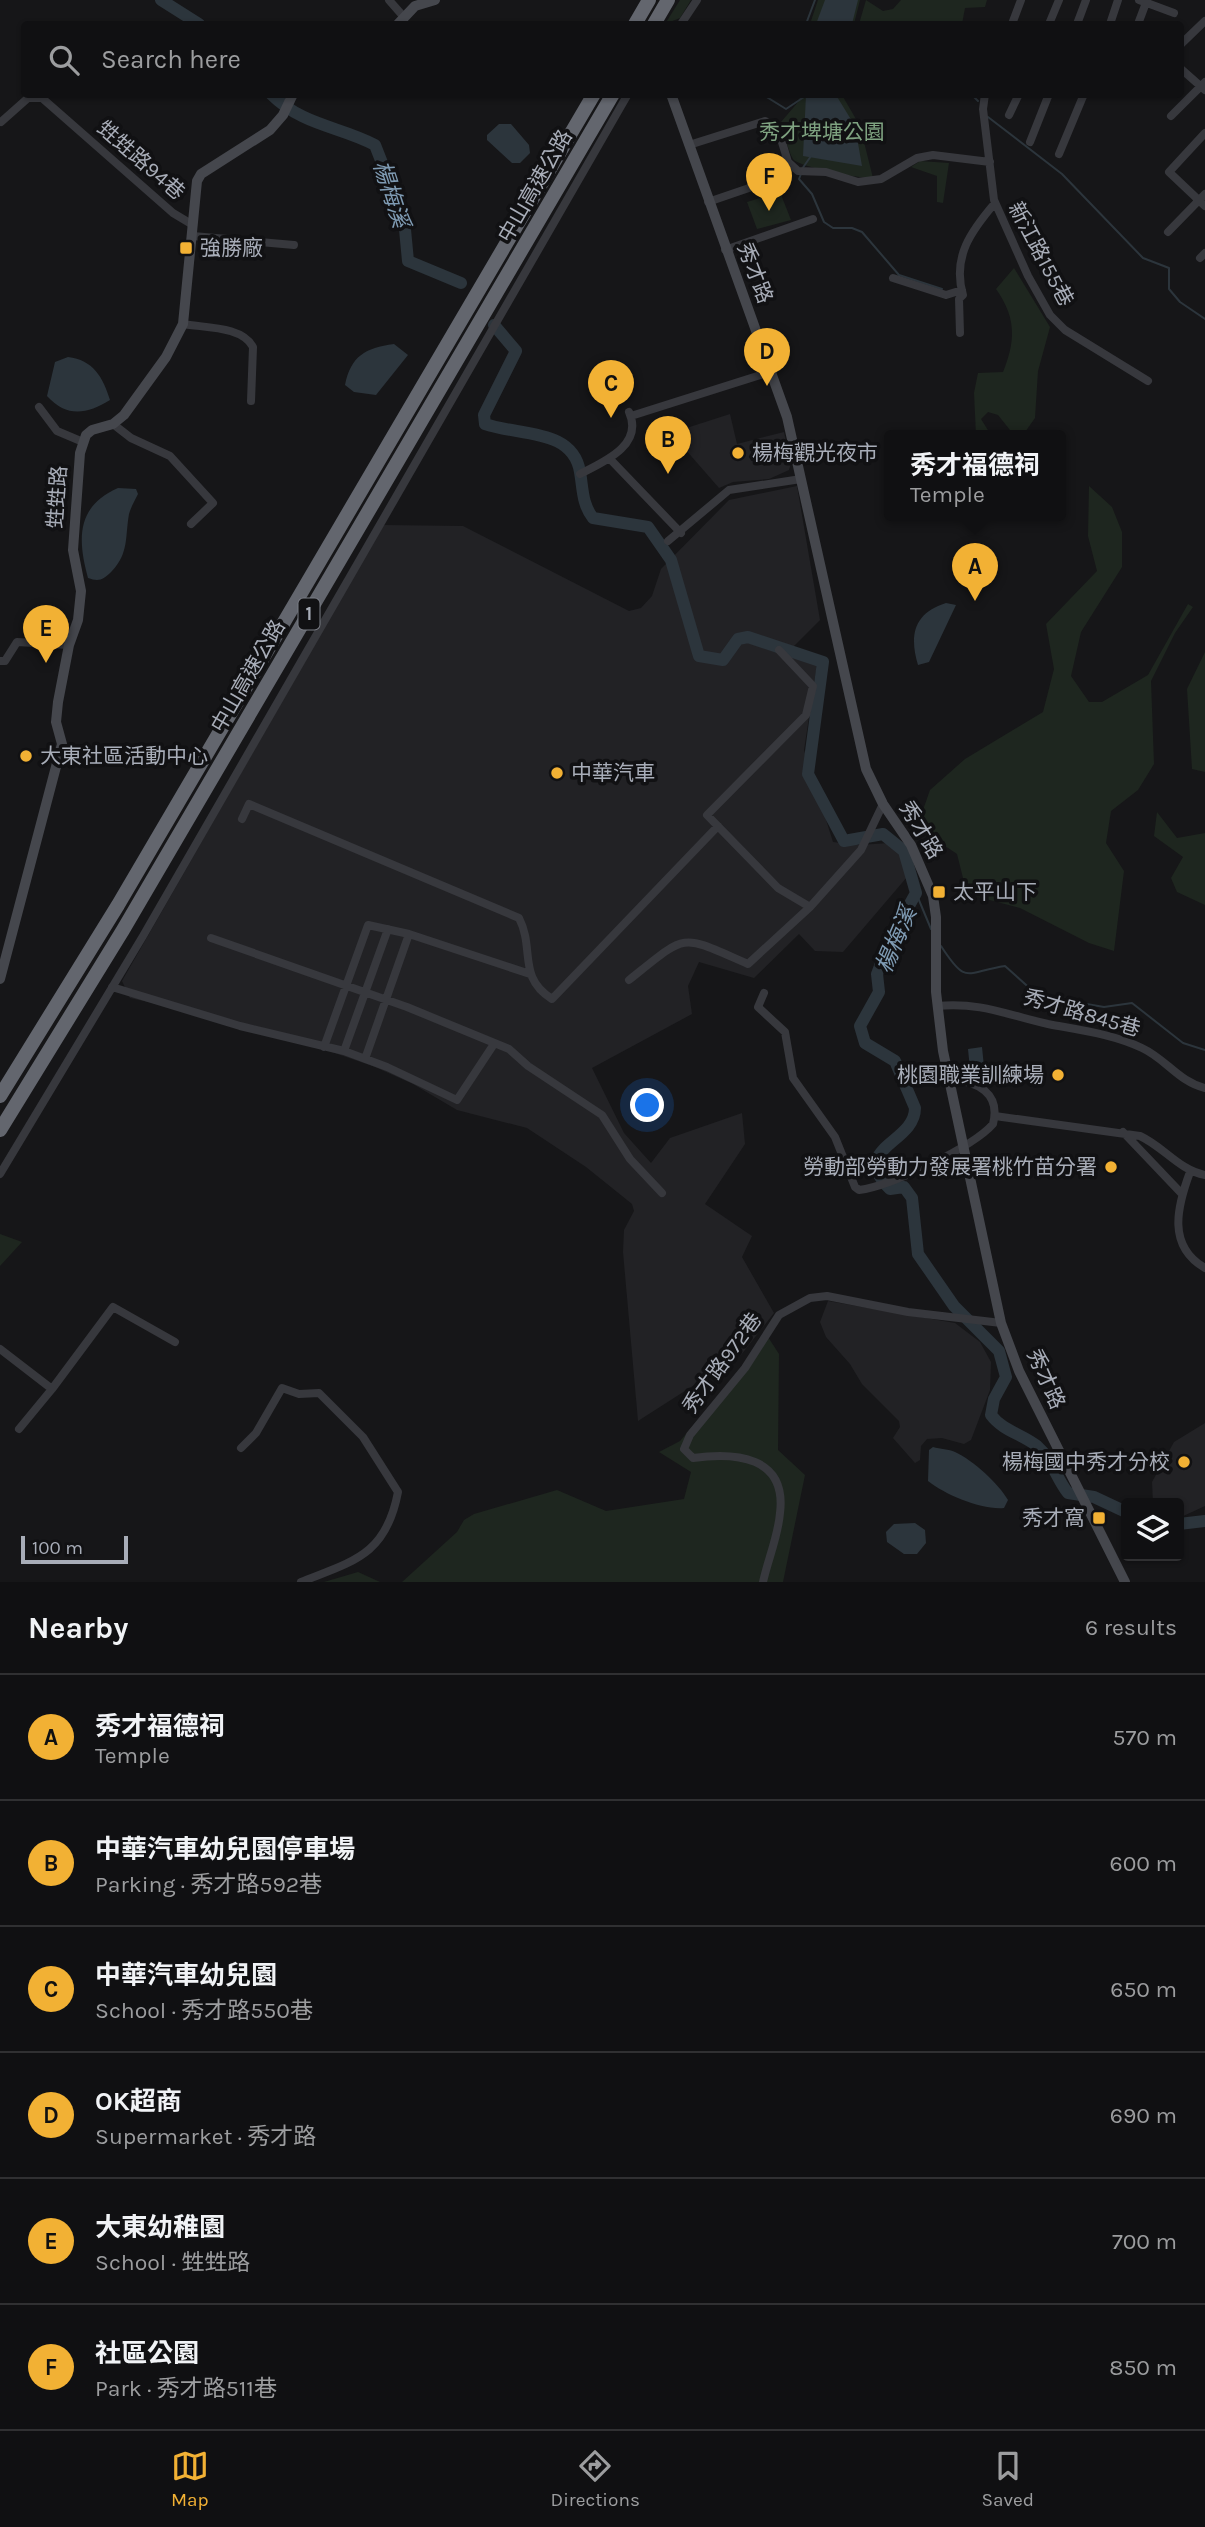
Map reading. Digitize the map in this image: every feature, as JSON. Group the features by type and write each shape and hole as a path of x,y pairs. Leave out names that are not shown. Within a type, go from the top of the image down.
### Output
{"highway":[{"path":"637,21 649,0"},
{"path":"656,21 668,0"},
{"name":"中山高速公路","path":"0,1096 118,905 592,98"},
{"name":"中山高速公路","path":"0,1130 123,930 611,98"}],"main road":[{"path":"401,20 428,1"},
{"name":"甡甡路","path":"0,979 62,744 57,712 69,645 78,620 81,591 73,550 79,453 92,430 113,424 124,415 166,357 183,324 197,181 201,174 270,130 283,115 291,98"},
{"name":"秀才路","path":"672,98 725,250 773,372 801,479 863,757 883,804 911,845 933,896 937,1006 943,1051 1002,1323 1019,1371 1125,1582"}],"street":[{"path":"389,0 401,20"},
{"path":"683,21 697,0"},
{"path":"1013,21 1021,0"},
{"path":"1050,21 1059,0"},
{"path":"1078,21 1086,0"},
{"path":"1111,21 1118,0"},
{"path":"1139,21 1144,1 1174,13"},
{"path":"1184,43 1205,21"},
{"path":"1171,116 1204,86 1184,70"},
{"name":"甡甡路94巷","path":"1,122 27,98"},
{"name":"甡甡路94巷","path":"42,98 193,230"},
{"path":"0,1174 112,986 626,98"},
{"name":"新江路155巷","path":"984,98 983,108 995,203 1028,276 1050,314 1065,330 1148,381"},
{"path":"1009,115 1017,98"},
{"path":"1030,142 1047,98"},
{"path":"1059,154 1082,98"},
{"path":"689,145 765,121 778,129 788,162 802,171 826,172 858,182 881,179 917,158 933,155 990,162"},
{"path":"1168,232 1203,200 1169,172 1205,132"},
{"path":"708,202 787,175"},
{"path":"960,334 962,290 958,270 964,246 995,203"},
{"path":"725,250 813,219"},
{"path":"193,230 294,245"},
{"path":"894,278 921,284 946,295 962,290"},
{"path":"183,324 241,334 250,340 254,347 251,401"},
{"path":"580,474 610,459 632,437 630,414 773,372"},
{"path":"38,407 57,431 83,442"},
{"path":"113,424 131,438 170,456 213,503 191,524"},
{"path":"610,459 681,533"},
{"path":"668,541 681,533 729,490 801,479"},
{"path":"0,661 5,661 17,642 69,645"},
{"path":"779,650 813,686 806,715 707,815 778,887 810,907"},
{"path":"242,819 249,804 501,908 519,918 524,927 530,974 536,989 552,999 718,826"},
{"path":"629,979 678,942 694,941 748,964 810,907 861,850 883,804"},
{"path":"324,1047 368,925 409,934 428,943 530,974"},
{"path":"344,1051 388,929"},
{"path":"365,1059 409,934"},
{"path":"211,938 386,1000 509,1049 528,1066 602,1115 630,1159 662,1193"},
{"path":"112,986 240,1026 344,1051 457,1100 494,1044"},
{"path":"764,993 758,1007 787,1036 793,1078 835,1137 855,1187 872,1188 897,1180 986,1133 995,1116 993,1099 978,1084 951,1080"},
{"name":"秀才路845巷","path":"937,1006 970,1004 1005,1010 1045,1023 1125,1041 1144,1049 1184,1081 1205,1088"},
{"path":"995,1116 1123,1132 1157,1144 1190,1172 1205,1175"},
{"path":"1123,1132 1182,1194"},
{"path":"1190,1172 1182,1194 1177,1227 1181,1245 1189,1257 1205,1268"},
{"name":"秀才路972巷","path":"763,1582 780,1512 778,1485 772,1476 754,1461 739,1455 693,1458 684,1449 690,1435 745,1368 779,1315 810,1298 827,1296 908,1312 1002,1323"},
{"path":"19,1429 113,1307 175,1342"},
{"path":"0,1349 52,1389"},
{"path":"241,1448 256,1433 282,1388 299,1394 318,1393 363,1437 398,1492 394,1512 374,1548 365,1556 301,1582"}],"shaded area":[{"path":"825,0 858,0 853,21 817,21"},
{"path":"806,98 838,98 855,126 862,166 803,156"},
{"path":"499,124 511,124 529,145 530,153 520,163 512,163 487,140 487,135"},
{"path":"394,344 408,355 376,395 354,392 345,385 355,360 367,351"},
{"path":"68,357 84,362 96,371 110,400 77,412 62,408 47,396 55,362"},
{"name":"楊梅觀光夜市","path":"730,414 737,444 784,432 791,463 789,470 769,479 733,482 719,488 671,433"},
{"path":"797,486 820,620 786,654 817,664 804,750 833,842 858,845 890,843 913,870 843,952 815,951 799,934 754,978 699,962 688,986 692,1014 592,1068 624,1133 651,1163 670,1138 742,1113 745,1144 705,1204 752,1236 742,1257 774,1313 741,1355 638,1421 623,1252 624,1230 634,1211 632,1204 586,1167 527,1128 457,1110 413,1084 375,1067 260,1027 130,998 122,981 383,525 463,526 629,611 641,608 652,596 661,569 729,500"},
{"path":"118,488 136,489 138,494 129,514 124,551 109,574 98,580 88,578 82,550 84,525 94,504"},
{"path":"946,603 956,605 929,662 918,665 914,644 917,626 927,613"},
{"path":"982,1047 984,1067 970,1069 968,1049"},
{"path":"828,1301 955,1323 980,1342 991,1362 990,1390 971,1440 964,1444 942,1438 927,1439 921,1446 920,1460 915,1463 893,1438 900,1427 899,1421 862,1384 850,1364 826,1337 820,1322"},
{"name":"楊梅國中秀才分校","path":"1205,1423 1205,1506 1184,1516 1184,1498 1153,1498 1152,1482 1174,1442"},
{"path":"933,1447 955,1452 977,1466 1008,1500 1004,1508 985,1507 964,1500 928,1481 929,1450"},
{"path":"915,1523 925,1530 926,1543 917,1554 904,1554 887,1542 886,1532 894,1524"}],"green space":[{"path":"680,0 691,0 680,18 667,21"},
{"path":"818,0 860,0 855,21 811,21"},
{"path":"866,0 883,11 893,9 901,0 987,0 985,7 965,8 963,21 860,21"},
{"name":"秀才埤塘公園","path":"800,98 844,98 860,126 873,178 818,169 793,159 781,122"},
{"path":"920,161 949,163 943,203 937,202 937,176 911,167"},
{"path":"780,192 791,220 757,229 747,202"},
{"path":"1014,268 1050,327 1038,371 1035,418 1027,430 1010,430 998,415 988,412 981,419 988,430 976,430 974,393 978,373 1003,372 1012,339 1007,309 996,289"},
{"path":"1089,486 1112,507 1122,532 1122,567 1081,632 1071,676 1089,702 1102,702 1148,675 1188,604 1193,607 1175,633 1151,681 1154,764 1138,790 1111,811 1106,843 1124,871 1114,951 1089,943 1020,908 967,894 957,854 917,827 930,790 965,759 1043,712 1054,669 1046,624 1097,571 1088,536"},
{"path":"1205,652 1205,772 1192,769 1187,689"},
{"path":"1157,812 1177,838 1205,833 1205,905 1177,892 1171,878 1183,857 1154,836"},
{"path":"0,1234 22,1242 0,1266"},
{"path":"768,1337 779,1354 778,1450 805,1475 783,1582 402,1582 457,1532 464,1520 474,1514 557,1490 606,1511 684,1499 691,1472 659,1452 680,1441"},
{"path":"358,1572 380,1582 324,1582"}],"waterway":[{"name":"楊梅溪","path":"161,0 194,21"},
{"path":"807,21 815,0"},
{"name":"楊梅溪","path":"275,98 308,119 375,145 404,219 408,261 461,283"},
{"path":"768,98 786,109 802,98"},
{"path":"975,98 978,101"},
{"path":"988,117 1062,174 1143,258 1169,268 1169,289 1180,302 1205,319"},
{"path":"802,169 811,156"},
{"path":"801,174 799,179 812,194 824,222 833,228 852,228 862,232 899,275 942,289"},
{"name":"楊梅溪","path":"494,325 516,351 484,415 485,424 556,441 567,448 575,458 585,502 593,518 648,527 671,560 699,656 723,660 738,639 748,637 823,662 808,774 844,841 883,834 904,851 916,893 889,942 877,974 879,992 860,1026 865,1043 895,1061 915,1108 912,1120 905,1130 879,1154 876,1164 879,1175 890,1189 904,1187 912,1198 918,1254 954,1306 999,1351 1006,1377 994,1399 991,1415 1001,1425 1042,1451 1068,1493 1094,1497 1121,1510"},
{"name":"秀才窩","path":"916,893 931,929"},
{"name":"秀才窩","path":"941,946 956,967 968,973 1005,966 1045,1002 1075,1002 1104,1007 1132,1003 1183,1043 1205,1050"},
{"name":"楊梅溪","path":"1184,1523 1205,1521"}],"place":[{"name":"社區公園","path":"769,211"},
{"name":"強勝廠","path":"186,248"},
{"name":"OK超商","path":"767,386"},
{"name":"中華汽車幼兒園","path":"611,418"},
{"name":"楊梅觀光夜市","path":"738,453"},
{"name":"中華汽車幼兒園停車場","path":"668,474"},
{"name":"秀才福德祠","path":"975,601"},
{"name":"大東幼稚園","path":"46,663"},
{"name":"大東社區活動中心","path":"26,756"},
{"name":"中華汽車","path":"557,773"},
{"name":"太平山下","path":"939,892"},
{"name":"桃園職業訓練場","path":"1058,1075"},
{"name":"勞動部勞動力發展署桃竹苗分署","path":"1111,1167"},
{"name":"楊梅國中秀才分校","path":"1184,1462"},
{"name":"秀才窩","path":"1099,1518"}]}
